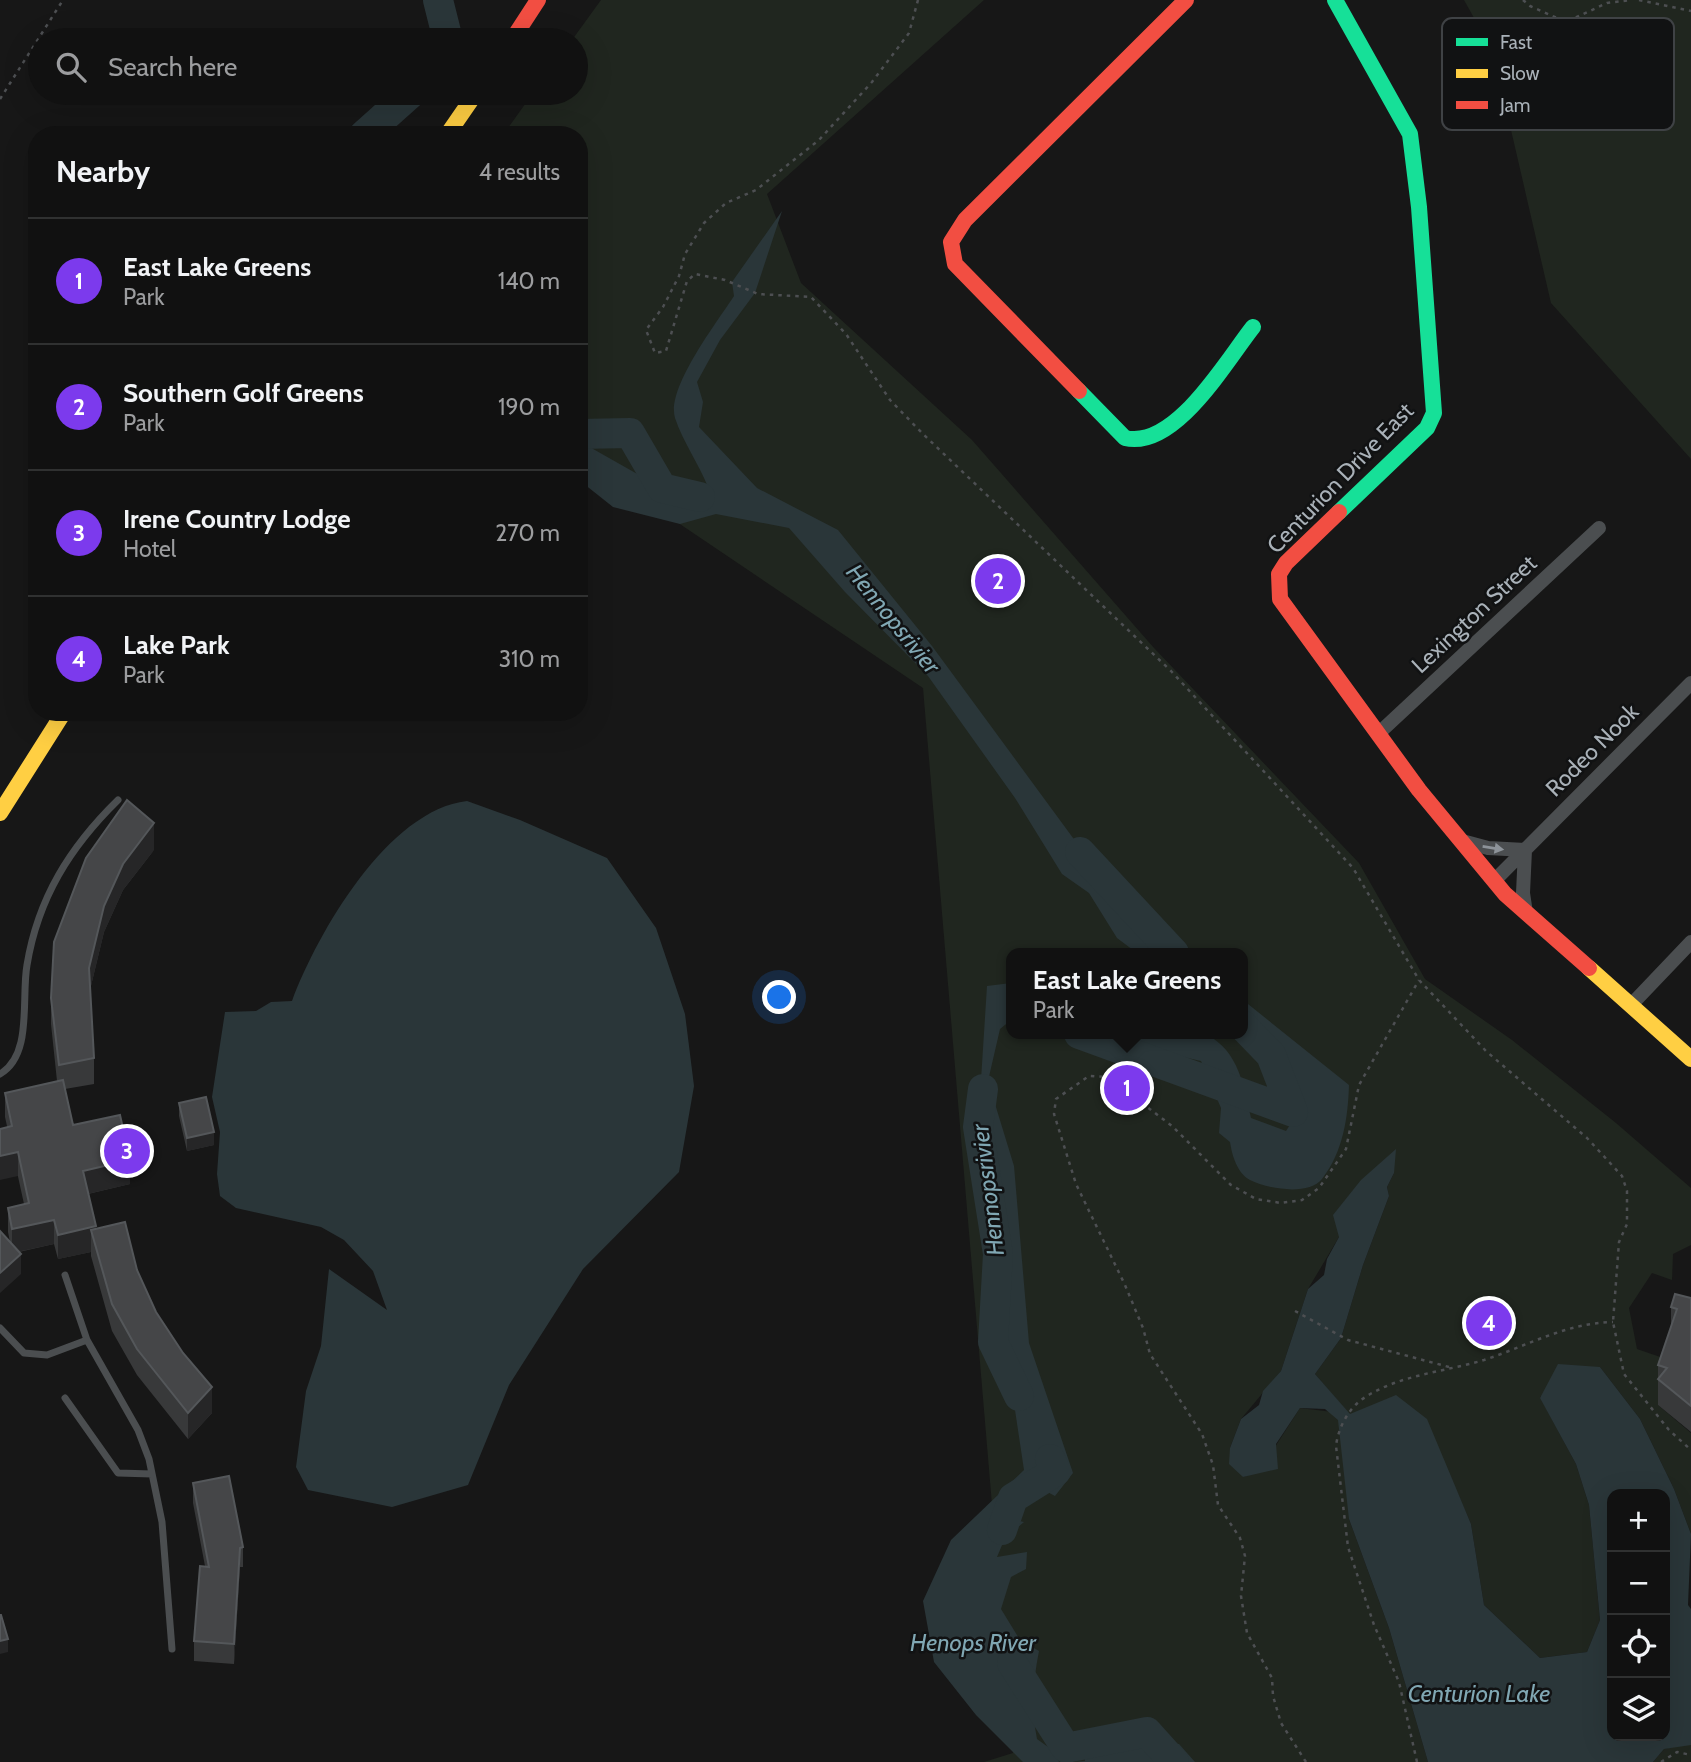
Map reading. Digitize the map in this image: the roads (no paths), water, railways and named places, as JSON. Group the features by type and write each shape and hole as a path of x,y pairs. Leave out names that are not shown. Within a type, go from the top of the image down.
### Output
{"street":[{"path":"520,28 538,0"},
{"path":"1186,0 965,220 951,242 952,256 965,276 985,297 1125,438 1133,441 1150,439 1172,425 1253,327"},
{"name":"Centurion Drive East","path":"1335,0 1410,134 1421,231 1434,413 1427,428 1286,564 1279,574 1278,588 1285,610 1460,841 1494,881 1526,914 1632,1004 1691,1059"},
{"path":"453,126 468,105"},
{"name":"Lexington Street","path":"1379,733 1599,528"},
{"name":"Rodeo Nook","path":"1494,881 1691,683"},
{"path":"0,813 58,721"},
{"path":"1460,841 1488,848 1525,850 1523,893 1526,914"},
{"path":"1632,1004 1691,942"}],"lane":[{"path":"0,1074 12,1065 19,1051 26,966 46,894 84,836 118,800"},
{"path":"65,1275 87,1340 138,1430 152,1474 162,1521 172,1649"},
{"path":"0,1328 24,1353 47,1354 87,1340"},
{"path":"65,1398 118,1473 152,1474"}],"water":[{"path":"782,211 755,293 720,340 697,382 703,402 699,427 757,488 838,530 932,646 1098,872 1175,948 1130,948 1117,938 1089,893 1062,874 1015,798 928,676 845,592 789,528 716,514 680,524 613,507 588,487 588,446 662,488 708,487 682,436 675,418 674,405 685,373 734,296 732,282"},
{"path":"467,801 520,820 607,858 656,928 685,1014 694,1086 679,1172 583,1269 509,1385 468,1485 392,1507 308,1490 296,1467 306,1391 321,1346 329,1269 387,1310 373,1271 344,1240 321,1227 236,1208 220,1196 217,1174 220,1132 212,1097 225,1012 256,1011 271,1002 292,1001 319,942 338,910 384,850 410,826 438,809"},
{"name":"Henops River","path":"1006,984 1006,1024 1000,1029 988,1081 1014,1166 1029,1343 1073,1473 1055,1496 1034,1485 1013,1498 1015,1520 1024,1522 1005,1538 997,1557 1027,1552 1026,1569 1011,1577 1001,1609 1020,1640 1039,1651 1034,1695 1037,1739 1055,1752 1059,1762 1023,1762 976,1715 934,1662 923,1601 951,1540 1024,1470 1015,1410 1001,1380 1001,1329 989,1198 978,1127 987,986"},
{"path":"1248,1004 1349,1085 1346,1122 1340,1146 1322,1179 1308,1188 1267,1186 1245,1177 1238,1168 1230,1142 1219,1133 1221,1108 1201,1061 1170,1054 1121,1055 1091,1042 1069,1041 1213,1039 1233,1060 1243,1083 1251,1118 1286,1131 1297,1114 1271,1055 1248,1037"},
{"name":"Centurion Lake","path":"1396,1149 1394,1173 1387,1187 1389,1196 1363,1265 1341,1338 1315,1374 1350,1414 1396,1395 1427,1419 1471,1524 1484,1605 1540,1658 1587,1652 1600,1620 1589,1505 1576,1464 1540,1398 1558,1364 1600,1367 1640,1419 1674,1489 1691,1534 1688,1605 1691,1609 1691,1745 1664,1749 1653,1762 1428,1762 1389,1628 1349,1519 1338,1420 1325,1409 1300,1408 1276,1444 1278,1469 1243,1477 1229,1464 1230,1448 1241,1419 1259,1405 1263,1391 1281,1371 1308,1289 1324,1275 1327,1259 1339,1237 1333,1215 1361,1180"},
{"path":"1133,1741 1179,1744 1195,1762 1074,1762 1085,1761 1083,1752"}],"waterway":[{"name":"Hennopsrivier","path":"438,0 445,28"},
{"name":"Hennopsrivier","path":"374,126 398,105"},
{"name":"Hennopsrivier","path":"588,434 630,433 662,488 700,497"},
{"name":"Hennopsrivier","path":"1080,852 1169,948"},
{"name":"Hennopsrivier","path":"1093,1039 1293,1112 1271,1055 1248,1031"},
{"name":"Hennopsrivier","path":"983,1089 978,1127 998,1254 993,1342 1019,1396"},
{"name":"Hennopsrivier","path":"1002,1530 1013,1498 1056,1471 1050,1459"},
{"name":"Hennopsrivier","path":"1012,1663 1066,1748 1147,1732 1174,1762"}],"place":[{"name":"Southern Golf Greens","path":"998,581"},
{"name":"East Lake Greens","path":"1127,1088"},
{"name":"Irene Country Lodge","path":"127,1151"},
{"name":"Lake Park","path":"1489,1323"}]}
